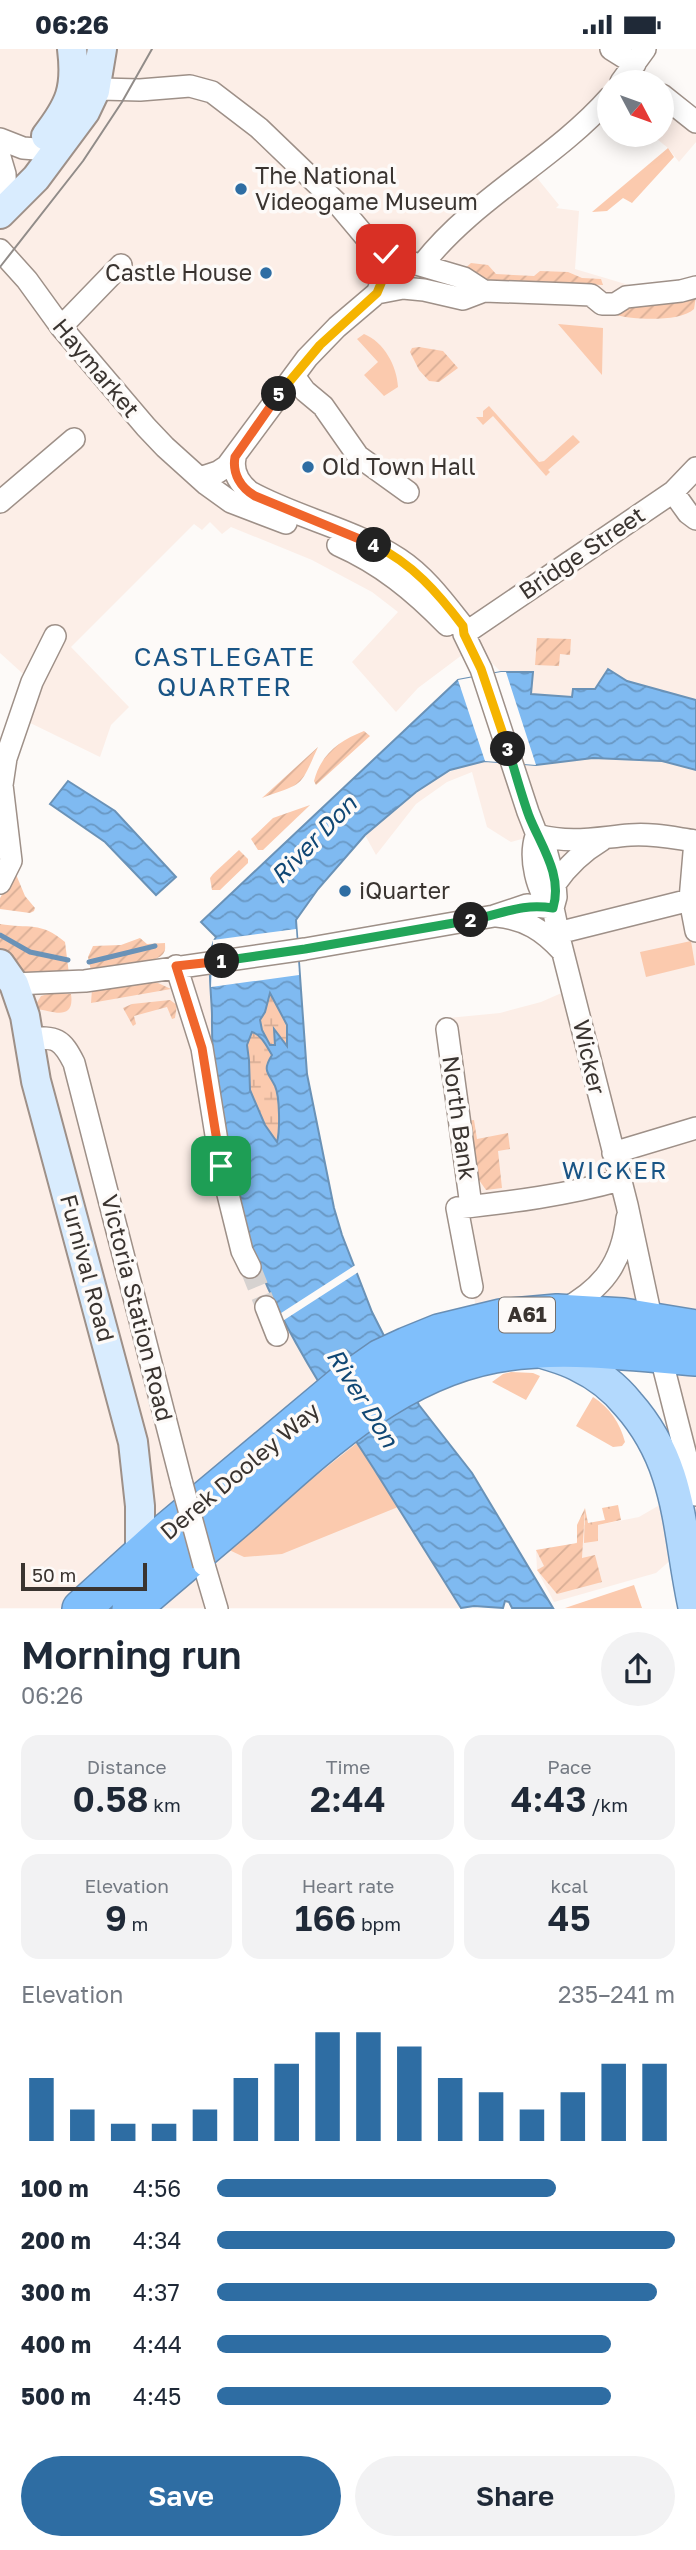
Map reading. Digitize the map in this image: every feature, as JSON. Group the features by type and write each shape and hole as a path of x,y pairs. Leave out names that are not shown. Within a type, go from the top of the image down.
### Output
{"highway":[{"name":"Derek Dooley Way","path":"414,1362 439,1333 501,1318 557,1313 611,1316 696,1357"},
{"name":"Derek Dooley Way","path":"131,1608 330,1417 381,1357 414,1362 656,1338 696,1329"},
{"name":"Derek Dooley Way","path":"81,1608 140,1555 330,1417"}],"main road":[{"path":"539,1350 596,1375 634,1410 664,1458 687,1505 695,1608"}],"street":[{"path":"58,120 75,82 72,49"},
{"path":"103,49 117,75 135,89"},
{"path":"8,205 36,178 76,125 95,91 103,49"},
{"path":"611,49 635,70"},
{"path":"8,205 22,170 58,120 75,103 102,89 190,86 202,88 224,100 278,146 337,203 379,253 382,281 377,293 320,345 255,427 235,457 218,472 200,478"},
{"path":"674,105 696,122"},
{"path":"422,265 444,240 476,211 597,110"},
{"path":"0,139 23,149 36,149"},
{"path":"0,157 5,174 8,205"},
{"name":"Haymarket","path":"0,250 146,427 200,478 231,502 292,525 360,555 384,569 421,599 452,630 464,634"},
{"path":"379,253 464,278 484,291"},
{"path":"61,327 121,265"},
{"path":"422,265 430,282 441,295"},
{"path":"377,293 403,288 463,299 484,291 591,295 602,304 615,304 626,297 696,287"},
{"path":"294,376 323,406 358,456 408,492"},
{"path":"0,502 74,439"},
{"path":"235,457 236,476 250,492 383,549 409,566 432,588 463,626 464,634 481,669 537,835 557,840 651,835 696,841 690,901 696,931"},
{"name":"Bridge Street","path":"464,634 673,492 696,468"},
{"path":"673,492 688,513 696,519"},
{"path":"0,883 11,861 2,785 6,758 32,682 55,636"},
{"name":"Wicker","path":"537,835 546,850 555,884 553,908 627,1205 656,1338 690,1447 687,1505"},
{"name":"Wicker","path":"537,835 532,850 535,865 543,899 553,908"},
{"path":"555,884 570,864 603,839"},
{"path":"494,916 512,917 540,929 561,943 690,901"},
{"path":"7,974 85,981 298,950 494,916 527,905 553,908"},
{"path":"176,966 202,1048 221,1166 242,1251 250,1267"},
{"name":"Furnival Road","path":"7,974 25,1016 36,1080 133,1441 140,1506 140,1555"},
{"name":"North Bank","path":"447,1029 472,1287"},
{"name":"Victoria Station Road","path":"29,1039 56,1039 63,1043 74,1063 182,1484 217,1608"},
{"path":"614,1153 696,1128"},
{"path":"464,1207 585,1190 620,1180"},
{"name":"Wicker","path":"557,1313 594,1291 609,1272 622,1242 627,1205"},
{"path":"266,1307 276,1335"}],"shaded area":[{"path":"0,49 645,49 631,70 597,70 597,110 529,168 559,205 556,208 579,211 575,269 659,294 696,287 696,700 627,681 608,669 593,690 572,697 531,694 533,672 501,672 465,636 470,649 418,688 396,712 352,662 398,612 372,592 312,560 231,527 222,534 210,522 202,530 194,524 71,647 129,707 111,725 100,757 20,718 32,682 0,653"},
{"path":"674,102 696,114 696,142 679,162 668,148 674,147"},
{"path":"607,758 662,761 696,770 696,1550 674,1557 656,1573 554,1602 537,1570 536,1550 573,1545 577,1542 577,1525 598,1525 639,1517 694,1485 660,1354 479,1323 457,1208 471,1207 447,1029 448,1018 500,1013 541,1002 573,988 536,835 511,842 487,827 472,772 447,782 416,804 376,855 365,835 431,781 466,764 485,761 536,765"},
{"path":"211,962 212,1002 341,1418 461,1608 0,1608 0,963 25,979"}],"green space":[{"path":"668,148 674,157 632,203 623,198 607,211 592,212"},
{"path":"471,263 488,265 496,274 534,276 540,271 568,272 582,278 601,279 603,285 494,281 461,272"},
{"path":"696,296 694,309 679,316 645,319 616,315 617,311 636,305"},
{"path":"558,324 603,328 602,375"},
{"path":"364,334 378,343 395,371 398,387 384,396 364,375 378,362 357,339"},
{"path":"412,348 443,351 458,368 439,382 429,381 419,370 410,352"},
{"path":"489,406 539,462 544,461 573,435 580,442 548,470 550,472 546,476 493,416 483,425 476,417 483,417 483,411"},
{"path":"537,638 571,639 570,655 560,654 559,666 535,665"},
{"path":"364,731 370,736 316,785 314,781 317,772 326,756 339,744"},
{"path":"318,747 299,782 262,798"},
{"path":"310,805 263,850 258,850 251,839 273,818"},
{"path":"239,850 248,859 248,863 220,890 212,890 210,878"},
{"path":"15,872 25,896 35,908 30,913 0,909 0,898"},
{"path":"0,924 41,928 56,935 65,942 69,974 23,973 0,952"},
{"path":"140,938 147,944 165,943 163,954 140,964 91,971 88,957 93,946 121,945"},
{"path":"691,941 695,965 646,977 640,952"},
{"path":"158,983 171,989 91,1003 92,989"},
{"path":"52,993 71,994 71,1003 66,1012 55,1013 37,1009 36,1004 41,996"},
{"path":"269,993 281,1011 287,1032 287,1047 275,1045 267,1067 278,1100 277,1143 265,1125 252,1114 247,1045 265,1012"},
{"path":"170,1000 177,1005 175,1018 172,1019 167,1007 134,1016 136,1024 133,1026 123,1008 132,1004"},
{"path":"474,1120 477,1139 508,1133 510,1149 498,1151 502,1188 486,1190 474,1173 467,1121"},
{"path":"511,1372 540,1376 526,1400 492,1382"},
{"path":"593,1397 617,1422 625,1442 622,1446 613,1447 576,1426"},
{"path":"357,1443 398,1507 282,1554 244,1557 225,1548"},
{"path":"618,1505 621,1520 598,1525 598,1541 584,1543 585,1508 588,1523 605,1520 602,1508"},
{"path":"585,1508 582,1558 595,1555 602,1582 557,1594 537,1570 544,1566 536,1550 577,1543 577,1525"},
{"path":"634,1585 642,1608 565,1608"}],"water":[{"name":"River Don","path":"608,669 627,681 696,700 696,770 662,761 593,758 536,765 485,761 450,770 416,792 365,835 318,889 296,920 307,1074 342,1235 372,1312 419,1405 472,1473 553,1608 512,1608 509,1602 505,1601 503,1608 461,1608 310,1368 261,1272 237,1201 221,1126 213,1052 210,975 211,953 216,937 201,922 458,680 501,672 533,672 531,694 572,697 573,689 595,689","holes":["270,993 287,1025 287,1046 274,1029 275,1045 270,1045 262,1030 260,1020","252,1032 261,1038 272,1055 267,1068 278,1098 277,1142 265,1125 250,1090 247,1045"]},
{"path":"68,781 115,811 176,877 156,895 105,842 50,804"}],"pier":[{"path":"506,672 536,765 485,761 458,680"},
{"path":"296,929 299,975 211,987 213,940"},
{"path":"357,1264 360,1271 281,1322 278,1315"}],"waterway":[{"path":"0,935 30,952 68,960"},
{"path":"89,962 155,946"}],"tunnel":[{"path":"250,1267 266,1307"}],"tram line":[{"path":"0,267 83,161 122,102 152,49"}],"place":[{"name":"The National Videogame Museum","path":"241,189"},
{"name":"Castle House","path":"266,273"},
{"name":"Old Town Hall","path":"308,467"},
{"name":"iQuarter","path":"345,891"}],"district":[{"name":"CASTLEGATE QUARTER","path":"225,672"},
{"name":"WICKER","path":"615,1171"}],"route":[{"path":"221,1166 202,1048 176,966 305,949 494,916 527,905 553,908 556,897 546,850 528,813 481,669 464,634 463,626 432,588 400,560 383,549 255,496 236,476 235,457 307,358 337,327 377,293 382,281 379,253 386,254"}]}
